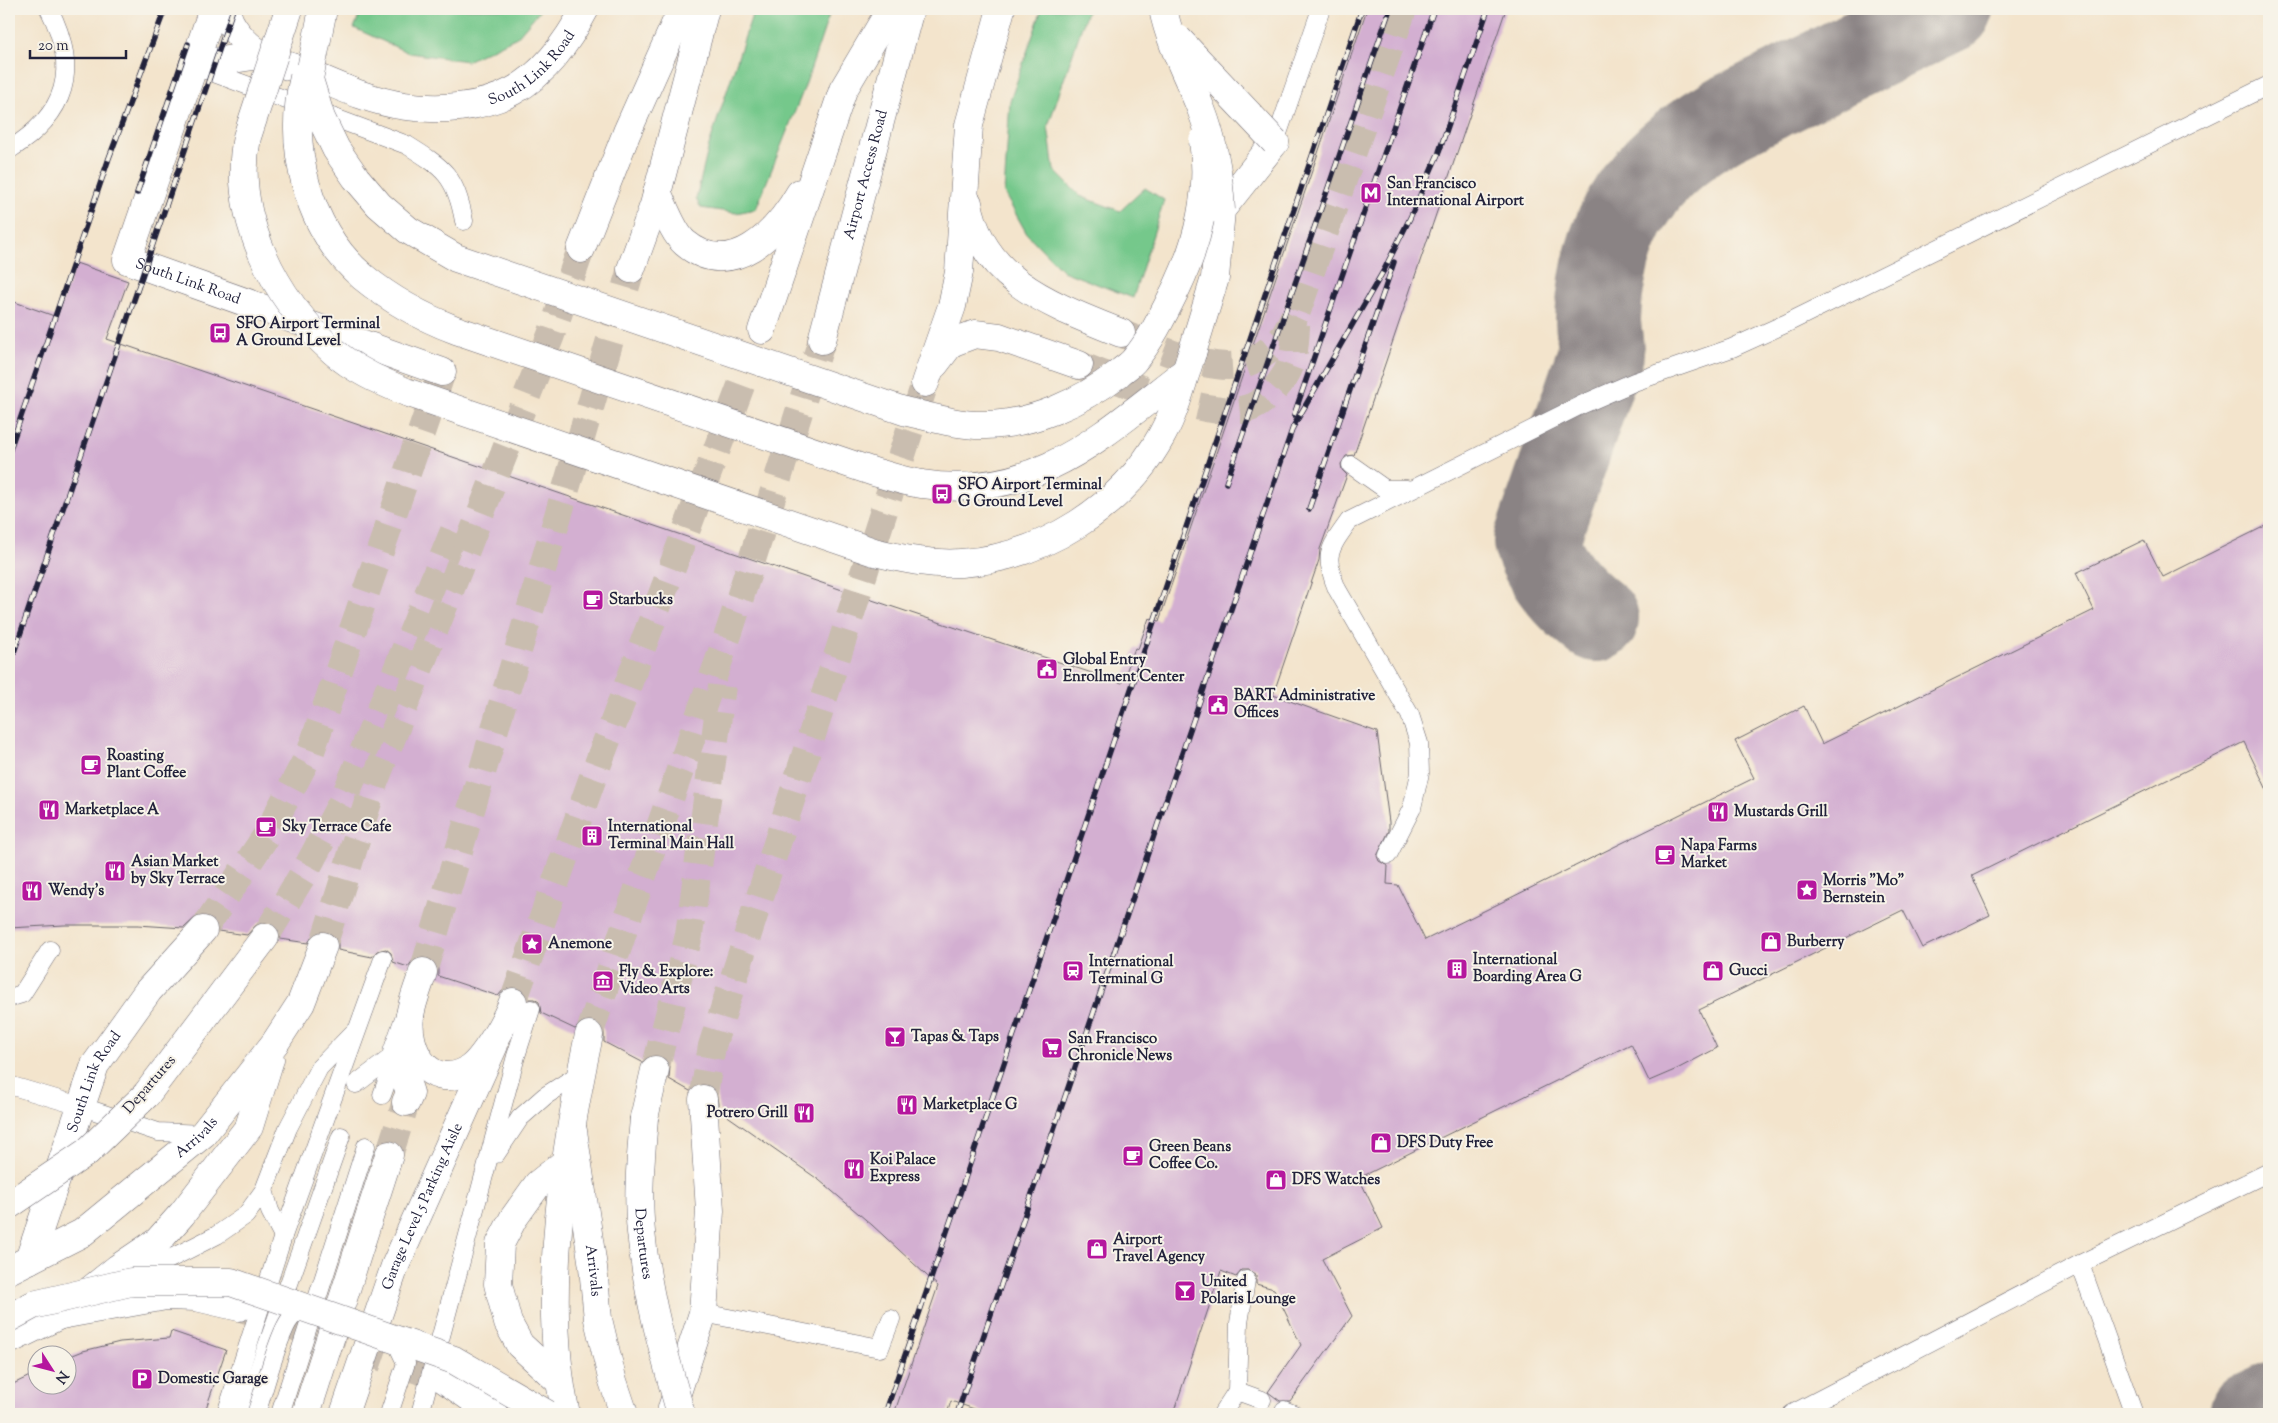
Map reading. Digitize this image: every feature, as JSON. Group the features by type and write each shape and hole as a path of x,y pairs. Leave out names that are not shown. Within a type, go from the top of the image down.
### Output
{"main road":[{"name":"South Link Road","path":"213,9 127,260 442,372"},
{"name":"South Link Road","path":"226,9 226,14 240,37 260,55 369,97 405,106 440,108 476,104 513,91 542,69 571,34 585,9"},
{"path":"289,9 247,137 243,173 252,220 262,250 276,282 308,327 348,362 372,378 406,392 874,552 926,562 960,563 996,559 1027,549 1060,534 1090,516 1119,493 1143,466 1163,434 1186,370 1215,278 1221,210 1219,176 1213,146 1202,111 1164,15"},
{"path":"324,9 309,56 302,86 298,154 305,185 318,216 337,247 361,275 403,305 429,319 874,472 920,484 941,487 1005,482 1054,466 1085,448 1186,370"},
{"path":"324,9 309,79 321,118 336,149 356,178 379,205 408,230 456,258 904,411 941,419 984,425 1017,421 1078,400 1108,381 1135,360 1166,309 1190,260 1203,204 1205,152 1196,95 1164,15"},
{"path":"582,249 627,132 682,9"},
{"path":"631,269 658,192 705,9"},
{"path":"762,330 842,90 891,9"},
{"name":"Airport Access Road","path":"822,340 910,9"},
{"path":"893,69 927,9"},
{"path":"1001,9 968,125 959,272 952,306 925,383 940,356 951,343 975,334 999,337 1079,365"},
{"path":"1164,15 1275,142 1221,210"},
{"path":"193,66 260,55"},
{"path":"658,192 683,242 701,253 724,257 733,255 756,246 769,235 793,204 822,153"},
{"path":"964,170 968,206 976,233 990,258 1013,279 1043,299 1120,333"},
{"name":"South Link Road","path":"19,1265 95,1065 148,991 203,930"},
{"name":"Departures","path":"9,1205 87,1152 146,1095 265,937"},
{"name":"Arrivals","path":"19,1265 82,1233 203,1134 275,1043 301,1003 323,946"},
{"path":"394,1098 410,1092 397,1053 423,972"},
{"path":"410,1016 413,1048 424,1068 445,1076 467,1071 516,1012"},
{"name":"Garage Level 5 Parking Aisle","path":"344,1414 395,1266 516,1012"},
{"name":"Arrivals","path":"566,1414 559,1381 556,1254 567,1161 589,1035"},
{"path":"9,1340 58,1316 118,1268 158,1241 182,1214 249,1127 275,1043"},
{"name":"Departures","path":"655,1070 644,1118 640,1230 646,1276 655,1321 681,1414"},
{"path":"670,1414 702,1313 710,1211 703,1099"},
{"name":"Arrivals","path":"573,1126 593,1267 598,1319 612,1378 624,1414"},
{"path":"306,1414 377,1150"},
{"path":"559,1381 520,1345 508,1323 498,1284 500,1244 513,1219 538,1184 567,1161"},
{"path":"9,1318 33,1305 131,1282 231,1282 382,1333 454,1360 547,1414"},
{"path":"58,1316 166,1296 196,1297 238,1307"},
{"path":"444,1379 494,1414"}],"lane":[{"path":"9,150 39,128 52,113 60,96 65,76 66,58 60,30 49,9"},
{"path":"1275,142 1321,9"},
{"path":"193,66 407,145 429,159 446,174 459,196 464,221"},
{"path":"1388,855 1412,808 1420,773 1419,743 1410,715 1336,589 1328,568 1331,547 1349,521 1580,405 1634,382 1732,348 1785,324 2269,85"},
{"path":"1351,465 1385,489 1410,489"},
{"path":"9,998 22,994 50,950"},
{"path":"226,1414 283,1236 383,960"},
{"path":"420,1414 516,1056 516,1012"},
{"path":"58,1316 217,1235 246,1215 264,1190 288,1128 319,1068 359,1027"},
{"path":"356,1084 397,1053"},
{"path":"488,1165 520,1118 545,1096 581,1073"},
{"path":"9,1085 158,1132 203,1134"},
{"path":"243,1414 341,1136"},
{"path":"280,1414 377,1150"},
{"path":"1792,1414 2080,1264 2269,1172"},
{"path":"264,1190 270,1211 283,1236"},
{"path":"2080,1264 2134,1414"},
{"path":"1222,1414 1237,1391 1239,1323 1246,1280"},
{"path":"256,1414 284,1330 291,1317 302,1310 315,1310"},
{"path":"702,1313 880,1348 891,1319"},
{"path":"382,1333 396,1342 406,1363 389,1414"},
{"path":"1237,1391 1262,1400"}],"green space":[{"path":"362,9 541,9 517,37 467,61 409,53 354,28"},
{"path":"754,9 831,9 805,86 756,209 736,213 701,208 696,199 709,145"},
{"path":"1042,9 1088,9 1048,126 1054,170 1080,196 1120,211 1145,188 1164,200 1133,298 1063,271 1027,234 1004,193 1010,101"}],"building":[{"path":"1367,9 1506,9 1354,455 1346,456 1341,464 1342,470 1347,475 1320,549 1319,560 1273,695 1377,732 1389,831 1377,856 1379,861 1388,866 1387,884 1398,885 1425,940 1754,778 1735,741 1804,706 1822,744 2094,610 2076,573 2144,540 2163,577 2269,524 2269,794 2244,742 1972,876 1990,915 1922,948 1903,910 1699,1010 1717,1048 1677,1069 1649,1081 1631,1044 1359,1178 1383,1228 1322,1259 1352,1316 1290,1401 1280,1401 1268,1392 1301,1345 1274,1289 1256,1284 1256,1276 1248,1270 1242,1270 1236,1277 1221,1271 1173,1414 989,1414 951,1401 947,1414 894,1414 938,1286 872,1225 819,1180 719,1110 716,1091 710,1085 702,1084 695,1086 690,1091 669,1079 670,1066 665,1058 659,1055 651,1055 642,1062 604,1042 604,1031 599,1023 585,1020 575,1029 541,1013 539,1002 534,999 528,999 525,992 520,988 512,986 504,989 498,996 438,976 438,968 435,962 428,957 419,957 413,960 408,967 393,962 391,953 386,949 377,951 372,957 338,950 338,943 335,937 328,931 320,931 314,934 308,943 280,939 279,930 274,924 267,922 258,923 247,935 218,931 214,919 206,915 198,915 184,928 138,925 64,925 9,928 9,300 57,317 76,263 128,281 107,339 857,595 1122,683 1135,648 1138,649 1149,618 1159,621"},
{"name":"Domestic Garage","path":"171,1331 226,1350 204,1414 9,1414 9,1386 28,1377 28,1396 78,1396 78,1353 120,1342 169,1338"}],"taxiway":[{"path":"1596,619 1560,585 1546,565 1536,542 1601,353 1598,319 1601,285 1608,254 1618,226 1632,201 1649,178 1670,157 1723,120 1950,9"},
{"path":"2252,1414 2269,1406"}],"tunnel":[{"path":"1297,311 1403,9"},
{"path":"323,946 374,783 551,335 581,249"},
{"path":"423,972 631,269"},
{"path":"1079,365 1167,398 1217,410 1238,410 1254,406 1263,400 1284,377 1293,354 1297,311"},
{"path":"1125,335 1181,357 1211,365 1239,365 1258,358 1275,345 1286,333 1296,312"},
{"path":"513,1002 593,777 762,330"},
{"path":"589,1035 628,917 729,632 822,340"},
{"path":"203,930 266,836 311,751 442,372"},
{"path":"703,1099 712,1046 925,383"},
{"path":"265,937 308,866 345,796 456,526"},
{"path":"655,1070 689,935 722,686"},
{"path":"389,1155 406,1102"},
{"path":"239,1307 444,1379"}],"railway":[{"path":"9,452 109,158 165,9"},
{"path":"9,667 233,9"},
{"path":"885,1414 1362,9"},
{"path":"1226,483 1390,9"},
{"path":"1294,415 1434,9"},
{"path":"957,1414 1293,427 1384,270 1410,218 1439,152 1488,9"},
{"path":"137,193 188,44"},
{"path":"1309,509 1394,262"}],"place":[{"name":"San Francisco International Airport","path":"1371,193"},
{"name":"SFO Airport Terminal A Ground Level","path":"220,333"},
{"name":"SFO Airport Terminal G Ground Level","path":"942,494"},
{"name":"Starbucks","path":"593,600"},
{"name":"Global Entry Enrollment Center","path":"1047,669"},
{"name":"BART Administrative Offices","path":"1218,705"},
{"name":"Roasting Plant Coffee","path":"91,765"},
{"name":"Marketplace A","path":"49,810"},
{"name":"Mustards Grill","path":"1718,812"},
{"name":"Sky Terrace Cafe","path":"266,827"},
{"name":"International Terminal Main Hall","path":"592,836"},
{"name":"Napa Farms Market","path":"1665,855"},
{"name":"Asian Market by Sky Terrace","path":"115,871"},
{"name":"Morris \"Mo\" Bernstein","path":"1807,890"},
{"name":"Wendy's","path":"32,891"},
{"name":"Burberry","path":"1771,942"},
{"name":"Anemone","path":"532,944"},
{"name":"International Boarding Area G","path":"1457,969"},
{"name":"International Terminal G","path":"1073,971"},
{"name":"Gucci","path":"1713,971"},
{"name":"Fly & Explore: Video Arts","path":"603,981"},
{"name":"Tapas & Taps","path":"895,1037"},
{"name":"San Francisco Chronicle News","path":"1052,1048"},
{"name":"Marketplace G","path":"907,1105"},
{"name":"Potrero Grill","path":"804,1113"},
{"name":"DFS Duty Free","path":"1381,1143"},
{"name":"Green Beans Coffee Co.","path":"1133,1156"},
{"name":"Koi Palace Express","path":"854,1169"},
{"name":"DFS Watches","path":"1276,1180"},
{"name":"Airport Travel Agency","path":"1097,1249"},
{"name":"United Polaris Lounge","path":"1185,1291"},
{"name":"Domestic Garage","path":"142,1379"}]}
